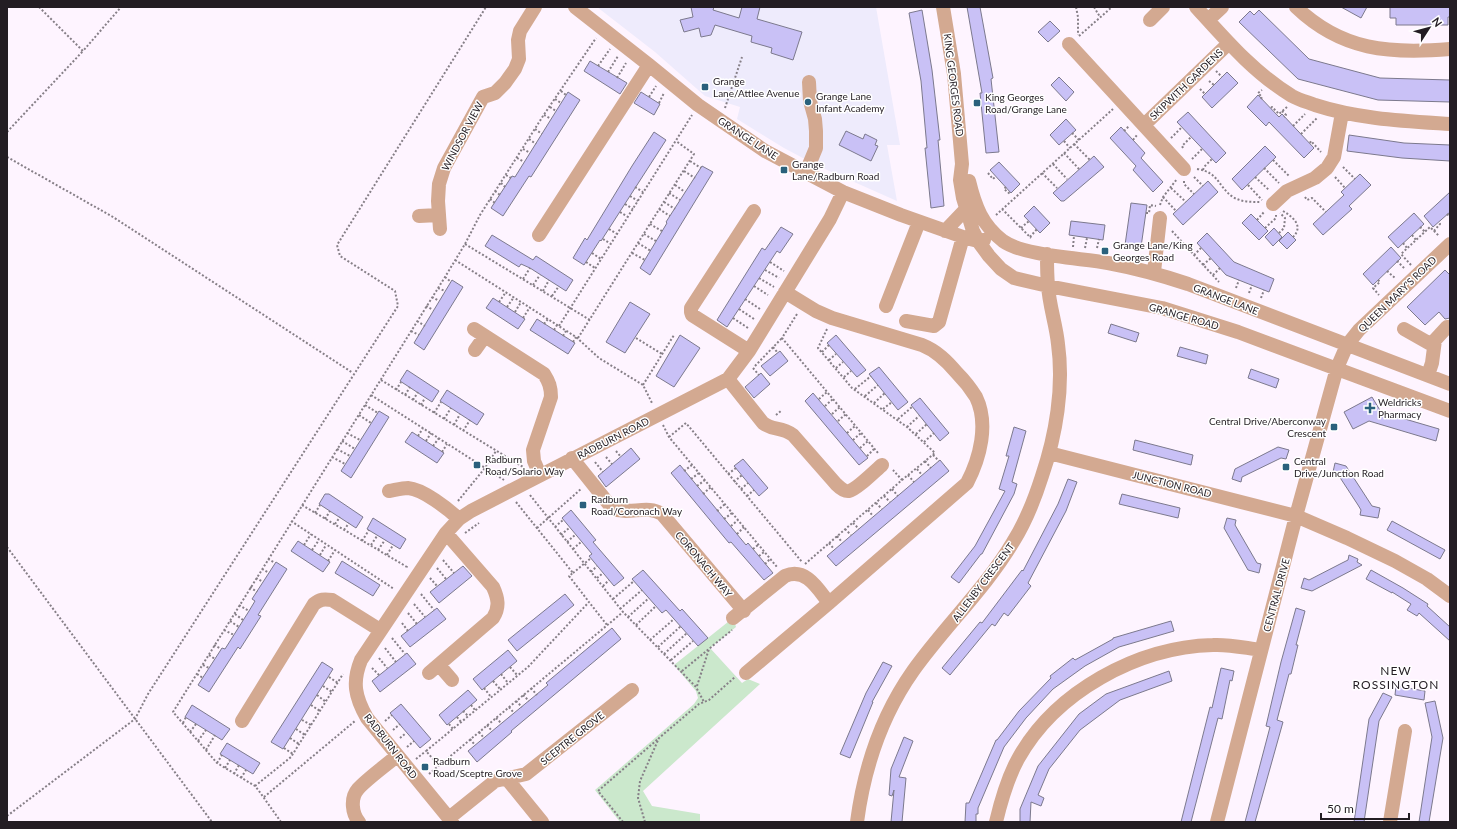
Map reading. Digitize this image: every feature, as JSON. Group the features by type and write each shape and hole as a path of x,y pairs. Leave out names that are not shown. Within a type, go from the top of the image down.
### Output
{"street":[{"name":"WINDSOR VIEW","path":"440,229 438,201 439,184 444,168 483,97 495,93 506,82 515,69 519,59 518,40 520,31 535,7"},
{"name":"GRANGE LANE","path":"575,7 698,105 765,151 843,192 919,222 963,238 978,241 998,236"},
{"name":"KING GEORGES ROAD","path":"943,7 954,74 962,164"},
{"path":"1150,20 1163,7"},
{"path":"1196,7 1229,43 1269,80 1293,97 1342,113 1450,124"},
{"path":"1208,20 1222,7"},
{"path":"1296,7 1316,24 1331,34 1354,43 1398,51 1450,49"},
{"name":"SKIPWITH GARDENS","path":"1144,125 1229,43"},
{"name":"SKIPWITH GARDENS","path":"1069,44 1184,169"},
{"path":"539,236 649,65"},
{"path":"806,172 816,148 815,120 810,101 809,82"},
{"path":"1287,193 1315,178 1323,172 1333,159 1342,113"},
{"name":"GRANGE LANE","path":"962,164 968,179 970,207 998,236 1012,246 1040,253 1108,263 1154,272 1450,384"},
{"name":"RADBURN ROAD","path":"450,820 419,782 402,752 364,713 359,703 356,687 356,672 361,660 386,634 403,596 450,538 455,515 471,511 521,478 540,475 728,380 749,351 779,290 830,219 843,192"},
{"path":"945,231 970,207"},
{"name":"GRANGE ROAD","path":"970,207 973,231 978,241 1001,269 1014,278 1162,308 1238,332 1450,411"},
{"path":"749,351 692,315 691,308 754,211"},
{"path":"419,216 439,215"},
{"path":"1154,272 1160,218"},
{"path":"886,306 919,222"},
{"path":"906,321 934,326 939,322 963,238"},
{"name":"QUEEN MARY'S ROAD","path":"1337,368 1347,345 1359,330 1449,245"},
{"name":"ALLENBY CRESCENT","path":"857,822 865,781 874,751 885,721 898,695 935,642 1001,561 1014,541 1040,482 1055,426 1059,397 1060,366 1058,343 1048,286 1040,253"},
{"path":"746,673 830,603 967,482 975,467 982,430 982,413 976,398 965,382 946,360 934,350 832,318 779,290"},
{"path":"1428,375 1432,363 1436,338 1447,327 1450,327"},
{"path":"1404,329 1434,346"},
{"path":"476,350 480,332 544,374 549,382 551,389 550,397 533,450 534,461 540,475"},
{"name":"CENTRAL DRIVE","path":"1217,822 1296,516 1337,368"},
{"path":"728,380 763,424 768,427 785,430 793,435 836,484 844,491 850,491 855,488 884,463"},
{"name":"JUNCTION ROAD","path":"1049,453 1296,516 1395,561 1427,579 1450,596"},
{"name":"CORONACH WAY","path":"572,458 612,508 619,512 651,510 662,514 738,615"},
{"path":"389,491 407,488 421,492 455,515"},
{"path":"450,538 493,587 498,605 497,612 493,618 434,669 452,680"},
{"path":"738,615 785,576 802,569 830,603"},
{"path":"242,721 314,604 319,600 332,600 386,634"},
{"path":"996,822 1003,796 1017,760 1031,739 1073,696 1101,677 1139,660 1172,650 1214,645 1236,646 1261,650"},
{"name":"SCEPTRE GROVE","path":"450,820 496,781 526,774 632,690"},
{"path":"1390,822 1405,731"},
{"path":"359,822 352,809 356,790 402,752"},
{"path":"507,779 542,822"}],"path":[{"path":"39,7 83,51"},
{"path":"7,132 83,51 121,7"},
{"path":"7,816 135,719 148,694 353,373 398,306 395,291 340,256 338,245 486,7"},
{"path":"1076,7 1078,17 1078,36 1111,7"},
{"path":"1094,7 1100,17"},
{"path":"281,822 255,786 217,763 173,712 291,521 445,278 495,191 602,28"},
{"path":"598,66 610,48"},
{"path":"608,72 618,54"},
{"path":"720,121 742,57"},
{"path":"617,78 627,62"},
{"path":"649,97 656,85"},
{"path":"560,91 566,95"},
{"path":"659,103 665,92"},
{"path":"1271,108 1272,107 1279,114 1288,106 1293,97"},
{"path":"555,99 561,103"},
{"path":"986,224 1122,101"},
{"path":"554,330 571,308 698,105"},
{"path":"550,107 556,111"},
{"path":"1301,134 1317,118 1321,107"},
{"path":"1282,111 1286,115 1284,117"},
{"path":"544,115 551,119"},
{"path":"535,129 542,134"},
{"path":"1072,133 1079,140"},
{"path":"529,139 536,144"},
{"path":"573,342 590,320 694,154 676,141"},
{"path":"1064,141 1070,148"},
{"path":"1310,143 1311,141 1327,158 1333,159 1355,179"},
{"path":"1074,144 1090,160"},
{"path":"523,149 530,153"},
{"path":"1064,153 1080,170"},
{"path":"7,156 113,216 353,373"},
{"path":"517,158 524,162"},
{"path":"1203,170 1204,167 1212,160"},
{"path":"1273,160 1287,193 1291,215 1296,221 1298,228 1297,233 1293,237"},
{"path":"690,161 701,168"},
{"path":"1052,164 1067,179"},
{"path":"1264,168 1287,193 1284,228 1279,233"},
{"path":"1224,298 1227,290 1160,218 1159,207 1163,197 1184,169 1203,170 1214,176 1233,196 1244,202 1264,202 1248,185"},
{"path":"684,171 695,178"},
{"path":"988,173 993,178 996,176"},
{"path":"1042,173 1057,188"},
{"path":"506,175 511,178"},
{"path":"1255,177 1287,193 1307,200 1312,198 1326,212"},
{"path":"501,183 505,187"},
{"path":"675,185 685,192"},
{"path":"635,187 643,192"},
{"path":"1006,187 1004,189 1010,194"},
{"path":"1170,187 1186,202"},
{"path":"495,191 500,195"},
{"path":"670,193 680,200"},
{"path":"630,196 638,201"},
{"path":"1163,197 1176,211"},
{"path":"490,199 495,203"},
{"path":"664,202 675,209"},
{"path":"625,204 633,209"},
{"path":"659,209 670,216"},
{"path":"1002,209 1030,237 1040,253"},
{"path":"620,212 628,217"},
{"path":"1447,214 1450,217"},
{"path":"1021,228 1028,221"},
{"path":"1434,231 1440,224 1439,222"},
{"path":"650,224 662,231"},
{"path":"1420,227 1424,232"},
{"path":"1419,273 1401,254 1424,232 1430,227 1449,245"},
{"path":"609,229 617,234"},
{"path":"1030,237 1037,230"},
{"path":"644,234 656,242"},
{"path":"1412,235 1416,240"},
{"path":"603,239 611,244"},
{"path":"638,243 651,250"},
{"path":"1403,243 1407,248"},
{"path":"465,244 590,320"},
{"path":"1194,255 1202,248"},
{"path":"592,253 602,259"},
{"path":"632,253 645,260"},
{"path":"1203,265 1211,258"},
{"path":"455,260 558,325 577,338 599,358 643,385 669,437 785,576"},
{"path":"586,262 595,268"},
{"path":"770,262 784,271"},
{"path":"523,279 530,268"},
{"path":"1213,275 1220,268"},
{"path":"764,270 779,278"},
{"path":"533,285 540,274"},
{"path":"445,278 451,282"},
{"path":"759,278 779,290"},
{"path":"543,291 550,280"},
{"path":"1378,280 1380,282 1373,288 1387,303"},
{"path":"552,296 559,286"},
{"path":"754,286 768,295"},
{"path":"438,288 445,291"},
{"path":"499,302 506,292"},
{"path":"432,297 439,301"},
{"path":"507,307 514,297"},
{"path":"744,299 760,309"},
{"path":"515,312 521,302"},
{"path":"748,373 782,338 803,304"},
{"path":"426,306 433,310"},
{"path":"523,318 530,307"},
{"path":"739,309 754,319"},
{"path":"733,318 748,328"},
{"path":"832,318 818,348 855,389 907,426 935,453 933,455 939,461"},
{"path":"544,324 548,319"},
{"path":"417,321 425,326"},
{"path":"411,331 419,335"},
{"path":"564,336 566,331"},
{"path":"643,385 674,335"},
{"path":"636,338 662,355 665,359"},
{"path":"782,338 875,448 884,463 902,480"},
{"path":"822,352 829,345"},
{"path":"773,347 778,352"},
{"path":"829,360 836,354"},
{"path":"765,356 768,360"},
{"path":"836,368 843,362"},
{"path":"753,368 759,375"},
{"path":"844,377 851,371"},
{"path":"855,389 871,376"},
{"path":"381,380 526,468 521,478 548,518 620,609 696,687 704,702"},
{"path":"396,390 401,382"},
{"path":"865,396 878,385"},
{"path":"405,395 410,387"},
{"path":"412,400 418,392"},
{"path":"819,399 827,392"},
{"path":"874,403 885,393"},
{"path":"371,395 504,480 509,477"},
{"path":"421,405 426,398"},
{"path":"825,406 833,399"},
{"path":"434,413 441,402"},
{"path":"883,409 892,402"},
{"path":"364,405 378,413"},
{"path":"832,414 840,407"},
{"path":"898,420 912,407"},
{"path":"444,419 451,408"},
{"path":"772,418 782,410"},
{"path":"454,425 460,414"},
{"path":"838,421 846,414"},
{"path":"358,415 372,423"},
{"path":"907,426 919,416"},
{"path":"463,431 470,420"},
{"path":"669,437 686,423 747,496 802,569 837,536 933,455"},
{"path":"916,434 926,424"},
{"path":"847,433 856,426"},
{"path":"418,436 423,428"},
{"path":"347,433 360,440"},
{"path":"426,441 431,433"},
{"path":"853,440 862,433"},
{"path":"924,442 934,433"},
{"path":"433,446 439,438"},
{"path":"342,441 355,449"},
{"path":"860,448 868,441"},
{"path":"442,452 448,444"},
{"path":"866,456 875,448"},
{"path":"337,449 350,456"},
{"path":"455,515 496,451"},
{"path":"616,451 621,456"},
{"path":"332,457 345,464"},
{"path":"606,457 612,464"},
{"path":"925,461 931,468"},
{"path":"596,462 603,472"},
{"path":"684,471 692,465"},
{"path":"728,474 736,468"},
{"path":"916,468 922,475"},
{"path":"691,479 699,473"},
{"path":"908,475 914,482"},
{"path":"734,482 742,476"},
{"path":"697,486 705,480"},
{"path":"537,528 590,482"},
{"path":"741,489 748,483"},
{"path":"703,494 711,487"},
{"path":"892,489 898,496"},
{"path":"747,496 754,490"},
{"path":"884,496 890,502"},
{"path":"510,506 516,502 573,572"},
{"path":"876,503 882,510"},
{"path":"717,511 725,504"},
{"path":"302,505 407,567 403,572"},
{"path":"315,513 320,505"},
{"path":"868,510 874,516"},
{"path":"325,519 330,511"},
{"path":"724,519 732,513"},
{"path":"335,524 340,517"},
{"path":"450,538 462,535 484,520"},
{"path":"555,527 563,520"},
{"path":"730,526 738,520"},
{"path":"291,521 403,596 425,617"},
{"path":"344,530 349,523"},
{"path":"853,523 859,528"},
{"path":"736,534 744,527"},
{"path":"561,535 570,528"},
{"path":"362,540 369,530"},
{"path":"845,530 851,536"},
{"path":"304,545 311,534"},
{"path":"567,542 575,535"},
{"path":"371,545 377,536"},
{"path":"837,536 842,542"},
{"path":"312,550 319,540"},
{"path":"378,550 385,540"},
{"path":"573,549 581,542"},
{"path":"829,543 834,549"},
{"path":"320,555 326,544"},
{"path":"753,549 758,544"},
{"path":"387,555 393,545"},
{"path":"7,547 212,822"},
{"path":"328,561 335,550"},
{"path":"759,556 764,552"},
{"path":"591,558 569,576 607,625"},
{"path":"268,559 275,563"},
{"path":"443,559 454,573"},
{"path":"765,564 770,559"},
{"path":"350,566 352,562"},
{"path":"591,572 597,566"},
{"path":"359,572 362,568"},
{"path":"437,568 446,579"},
{"path":"262,569 269,573"},
{"path":"596,579 603,573"},
{"path":"369,578 371,574"},
{"path":"256,578 263,582"},
{"path":"430,578 437,586"},
{"path":"602,586 609,580"},
{"path":"613,600 634,581"},
{"path":"396,583 403,596"},
{"path":"250,587 257,592"},
{"path":"620,609 642,590"},
{"path":"421,593 434,610"},
{"path":"628,617 649,598"},
{"path":"439,766 426,751 528,667 589,602"},
{"path":"240,605 249,611"},
{"path":"636,625 656,606"},
{"path":"419,782 623,612"},
{"path":"408,613 417,624"},
{"path":"234,614 243,620"},
{"path":"682,672 736,627 738,615"},
{"path":"650,640 674,619"},
{"path":"229,621 239,627"},
{"path":"402,623 408,631"},
{"path":"658,648 681,626"},
{"path":"224,629 234,635"},
{"path":"664,654 687,633"},
{"path":"386,634 405,654"},
{"path":"671,660 693,640"},
{"path":"214,646 221,649"},
{"path":"385,648 396,662"},
{"path":"696,687 710,648"},
{"path":"208,655 215,659"},
{"path":"379,658 387,668"},
{"path":"203,664 209,668"},
{"path":"510,667 518,675"},
{"path":"372,668 379,676"},
{"path":"255,786 293,754 345,671 356,672"},
{"path":"623,822 598,791 699,704 708,700 736,676 746,673"},
{"path":"197,674 203,678"},
{"path":"501,674 508,683"},
{"path":"329,677 338,683"},
{"path":"493,681 500,690"},
{"path":"323,686 332,692"},
{"path":"484,688 491,697"},
{"path":"532,688 537,695"},
{"path":"524,695 529,701"},
{"path":"317,696 326,702"},
{"path":"516,701 522,707"},
{"path":"311,705 320,711"},
{"path":"471,705 475,710"},
{"path":"509,707 514,713"},
{"path":"464,711 468,716"},
{"path":"264,797 364,713"},
{"path":"384,722 392,715"},
{"path":"182,724 186,717"},
{"path":"457,717 461,722"},
{"path":"496,718 501,724"},
{"path":"302,720 311,725"},
{"path":"190,732 196,724"},
{"path":"392,731 400,724"},
{"path":"449,724 453,729"},
{"path":"487,725 492,731"},
{"path":"296,729 305,734"},
{"path":"198,742 206,730"},
{"path":"399,739 406,732"},
{"path":"479,732 484,738"},
{"path":"206,750 215,735"},
{"path":"290,738 299,744"},
{"path":"645,822 638,798 640,782 659,738"},
{"path":"470,739 475,745"},
{"path":"402,752 414,741"},
{"path":"284,748 293,754"},
{"path":"217,763 222,755"},
{"path":"225,768 230,760"},
{"path":"234,774 239,765"},
{"path":"241,778 246,770"}],"shaded area":[{"name":"Grange Lane Infant Academy","path":"597,7 876,7 900,145 887,145 897,201 816,165 784,148 737,119 740,107 705,96 655,52"}],"green space":[{"path":"733,618 736,627 710,648 742,683 748,679 760,684 643,791 652,806 700,814 700,822 620,822 595,790 694,704 698,698 696,691 674,665"}],"building":[{"path":"691,7 714,7 713,10 739,18 742,7 760,7 757,19 802,32 793,60 771,53 772,48 751,42 752,36 715,25 711,35 701,37 699,28 684,32 680,20 693,17"},
{"path":"967,7 980,7 993,78 991,79 999,152 986,153 980,93 982,93"},
{"path":"1341,7 1367,7 1361,18"},
{"path":"1390,7 1450,7 1450,17 1448,17 1448,25 1396,25 1396,18 1390,18"},
{"path":"922,10 932,70 940,140 938,140 944,206 931,208 925,148 927,148 921,81 909,13"},
{"path":"1259,10 1309,59 1380,78 1450,80 1450,102 1378,100 1298,79 1239,22 1250,11 1254,15"},
{"path":"1050,21 1060,31 1048,42 1038,32"},
{"path":"590,61 627,83 620,94 584,71"},
{"path":"1227,72 1238,83 1212,108 1202,97"},
{"path":"1059,77 1074,92 1066,101 1051,85"},
{"path":"568,92 580,100 531,177 529,176 503,216 491,208 512,176 515,177"},
{"path":"641,92 660,104 654,115 634,103"},
{"path":"1258,95 1279,117 1282,114 1314,148 1304,158 1269,122 1266,126 1247,107"},
{"path":"1188,112 1226,153 1216,163 1177,122"},
{"path":"1066,119 1076,130 1059,145 1050,135"},
{"path":"1121,127 1145,153 1141,158 1163,182 1153,192 1133,170 1136,166 1110,138"},
{"path":"846,131 863,139 865,134 877,140 875,145 878,146 871,161 839,145"},
{"path":"654,132 666,140 584,265 573,258 585,238 587,240"},
{"path":"1349,135 1404,143 1450,145 1450,161 1402,158 1347,151"},
{"path":"1265,146 1276,157 1242,190 1232,179"},
{"path":"1094,156 1104,167 1064,201 1061,201 1053,193"},
{"path":"999,162 1020,184 1011,193 990,170"},
{"path":"702,166 713,172 650,275 640,268 667,223 666,222"},
{"path":"1360,174 1371,185 1349,206 1352,209 1323,235 1313,224 1344,195 1341,192"},
{"path":"1208,181 1218,192 1183,225 1173,214"},
{"path":"1450,192 1450,212 1433,227 1424,216"},
{"path":"1131,203 1147,205 1141,247 1125,245"},
{"path":"1034,206 1050,223 1040,233 1024,216"},
{"path":"1414,213 1424,224 1398,248 1388,237"},
{"path":"1251,214 1268,231 1259,240 1242,223"},
{"path":"1071,221 1105,225 1103,240 1069,235"},
{"path":"781,227 793,234 780,253 777,251 727,327 717,320 762,248 765,250"},
{"path":"1274,228 1282,237 1273,246 1265,237"},
{"path":"1288,232 1296,240 1287,249 1279,241"},
{"path":"1207,233 1234,262 1274,279 1269,292 1226,275 1197,243"},
{"path":"492,235 533,260 536,256 573,280 566,291 530,268 521,264 519,267 485,246"},
{"path":"1391,247 1401,258 1373,285 1363,274"},
{"path":"1445,270 1450,275 1450,318 1445,319 1439,312 1425,325 1407,307"},
{"path":"452,280 463,287 424,350 414,343"},
{"path":"493,298 525,319 518,329 486,308"},
{"path":"630,302 650,314 625,353 606,342"},
{"path":"537,319 575,343 568,354 530,330"},
{"path":"1111,324 1139,333 1136,342 1108,333"},
{"path":"680,335 700,348 674,387 656,376"},
{"path":"836,335 866,370 857,377 827,343"},
{"path":"1180,347 1208,355 1206,364 1177,356"},
{"path":"780,351 788,361 770,376 761,366"},
{"path":"879,367 908,402 898,410 869,374"},
{"path":"1251,369 1279,379 1276,388 1248,378"},
{"path":"407,370 439,391 432,402 400,381"},
{"path":"761,373 770,384 754,398 745,387"},
{"path":"447,390 484,414 477,425 440,401"},
{"path":"813,393 868,458 859,465 805,401"},
{"path":"1372,397 1381,412 1439,429 1436,441 1369,421 1353,429 1344,412"},
{"path":"920,398 949,433 940,441 911,405"},
{"path":"379,411 389,417 351,478 341,471"},
{"path":"1014,427 1026,431 1012,482 1017,484 1014,494 982,554 959,583 951,577 975,546 1005,491 999,489 1009,456 1006,456"},
{"path":"412,432 444,453 437,463 405,442"},
{"path":"1135,440 1193,455 1191,465 1133,450"},
{"path":"1278,447 1289,450 1286,459 1281,458 1242,477 1241,482 1232,479 1235,469"},
{"path":"631,448 640,459 606,487 598,476"},
{"path":"743,459 768,488 759,496 734,466"},
{"path":"940,460 949,471 836,566 827,556"},
{"path":"1335,463 1346,466 1372,506 1380,508 1378,518 1360,515 1361,510 1358,505 1337,473 1333,472"},
{"path":"680,465 746,545 748,543 773,573 764,580 731,542 729,543 671,473"},
{"path":"1068,479 1077,482 1066,511 1028,583 1031,586 1008,616 1004,613 995,626 992,624 950,675 942,668 980,622 982,623 1022,570 1023,571 1058,504"},
{"path":"325,494 329,494 363,517 356,528 319,504"},
{"path":"1122,494 1180,508 1178,518 1119,504"},
{"path":"571,510 596,540 593,542 624,578 614,586 589,556 592,554 562,518"},
{"path":"373,518 406,539 400,549 367,529"},
{"path":"1227,518 1236,520 1235,525 1257,563 1261,564 1259,573 1248,570 1224,528"},
{"path":"1392,521 1445,550 1440,559 1387,530"},
{"path":"298,541 330,562 323,572 291,551"},
{"path":"1349,555 1358,559 1357,562 1362,565 1312,591 1301,588 1304,578 1309,580 1348,560"},
{"path":"342,561 380,585 373,596 335,573"},
{"path":"276,562 287,569 258,615 261,616 240,649 238,647 209,692 198,685 222,648 225,649 255,601 252,599"},
{"path":"463,566 472,576 439,603 430,592"},
{"path":"643,570 680,611 682,609 708,638 698,646 666,610 662,613 632,579"},
{"path":"1371,570 1428,604 1427,606 1450,627 1450,641 1419,613 1417,616 1407,610 1411,604 1392,592 1366,579"},
{"path":"565,594 574,605 517,651 508,640"},
{"path":"437,608 446,619 410,647 401,636"},
{"path":"1296,608 1305,611 1296,645 1298,645 1291,674 1289,674 1277,720 1283,722 1255,822 1245,822 1270,727 1266,726 1281,662"},
{"path":"1171,621 1174,631 1119,647 1085,666 1053,689 1026,718 1004,747 978,808 976,822 965,822 966,803 969,803 996,740 1019,711 1051,678 1050,676 1073,658 1075,660 1113,638"},
{"path":"612,628 621,639 511,731 512,732 477,762 468,751 548,685 546,683"},
{"path":"508,650 517,661 482,690 473,679"},
{"path":"407,653 416,664 380,692 372,681"},
{"path":"322,662 333,669 283,749 271,742"},
{"path":"883,662 892,666 872,702 850,758 840,754 866,693"},
{"path":"1221,668 1234,671 1232,681 1230,680 1222,719 1218,718 1191,822 1181,822 1210,707 1212,708"},
{"path":"1169,671 1172,681 1120,700 1080,730 1049,769 1038,795 1044,798 1041,806 1031,802 1030,822 1020,822 1020,809 1038,766 1079,714 1106,694"},
{"path":"1396,686 1425,691 1424,700 1395,695"},
{"path":"468,690 477,700 447,725 439,715"},
{"path":"1383,693 1392,697 1379,721 1364,822 1354,822 1369,719"},
{"path":"1435,701 1443,738 1429,822 1419,822 1432,737 1425,703"},
{"path":"401,704 431,739 420,748 390,713"},
{"path":"192,705 230,729 222,740 185,717"},
{"path":"904,737 913,741 899,777 906,778 902,822 891,822 894,790 892,796 889,795 891,769"},
{"path":"227,743 260,763 253,774 220,754"}],"place":[{"name":"Grange Lane/Attlee Avenue","path":"705,87"},
{"name":"Grange Lane Infant Academy","path":"808,102"},
{"name":"King Georges Road/Grange Lane","path":"977,103"},
{"name":"Grange Lane/Radburn Road","path":"784,170"},
{"name":"Grange Lane/King Georges Road","path":"1105,251"},
{"name":"Weldricks Pharmacy","path":"1370,408"},
{"name":"Central Drive/Aberconway Crescent","path":"1334,427"},
{"name":"Radburn Road/Solario Way","path":"477,465"},
{"name":"Central Drive/Junction Road","path":"1286,467"},
{"name":"Radburn Road/Coronach Way","path":"583,505"},
{"name":"Radburn Road/Sceptre Grove","path":"425,767"}],"district":[{"name":"NEW ROSSINGTON","path":"1396,677"}]}
